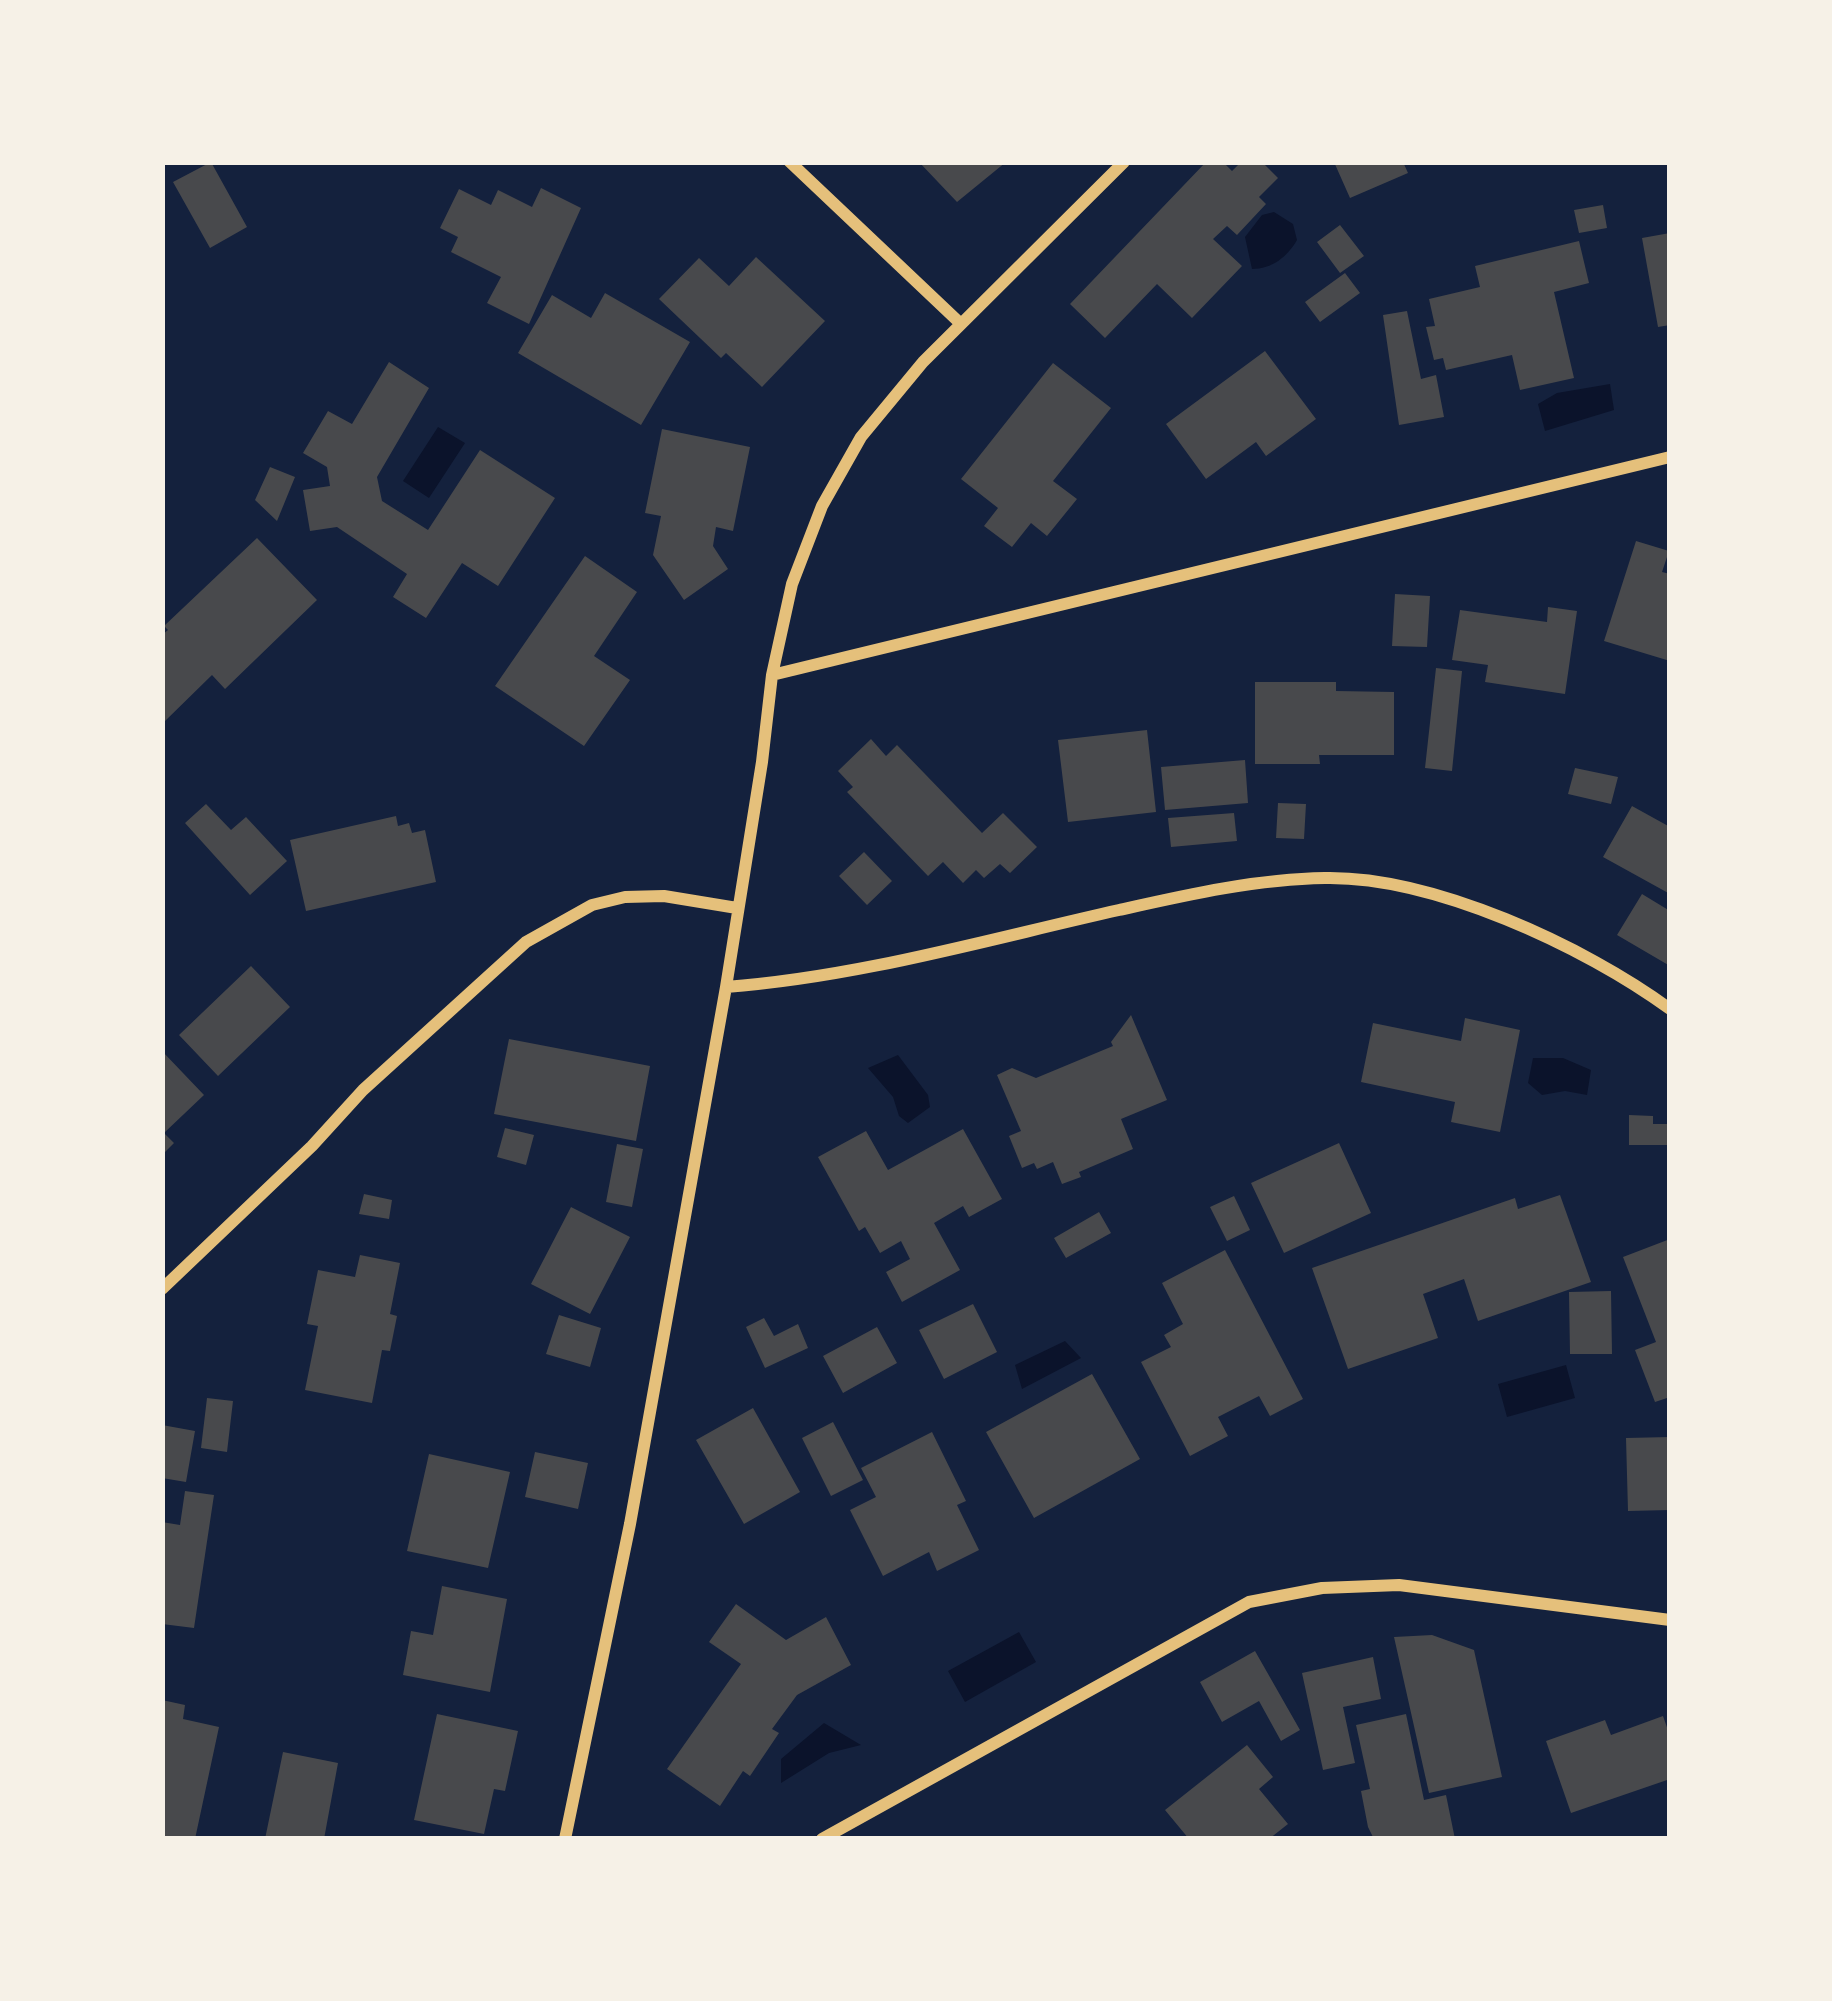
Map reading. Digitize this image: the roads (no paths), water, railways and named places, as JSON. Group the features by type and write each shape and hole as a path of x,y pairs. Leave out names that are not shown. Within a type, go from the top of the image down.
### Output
{"street":[{"path":"790,162 961,324"},
{"path":"565,1839 631,1524 726,987 772,675 792,584 822,506 861,436 923,362 1124,162"},
{"path":"772,675 1670,457"},
{"path":"726,987 830,975 1172,898 1327,878 1411,888 1498,918 1619,975 1670,1009"},
{"path":"162,1289 312,1146 363,1090 542,932 592,904 625,897 664,896 737,908"},
{"path":"822,1839 1249,1602 1322,1588 1399,1585 1670,1620"}],"water":[{"path":"1274,212 1293,224 1297,240 1278,261 1252,269 1245,237 1262,215"},
{"path":"1610,384 1614,410 1545,431 1538,404 1557,393"},
{"path":"438,427 465,443 429,498 403,481"},
{"path":"898,1055 928,1095 930,1107 908,1123 868,1068"},
{"path":"1533,1058 1563,1058 1591,1070 1587,1095 1565,1091 1542,1095 1528,1083"},
{"path":"1065,1341 1081,1358 1022,1389 1015,1365"},
{"path":"1566,1365 1575,1398 1507,1417 1498,1384"},
{"path":"1019,1632 1036,1662 965,1702 948,1671"},
{"path":"824,1723 861,1745 829,1753 781,1783 781,1759"}]}
